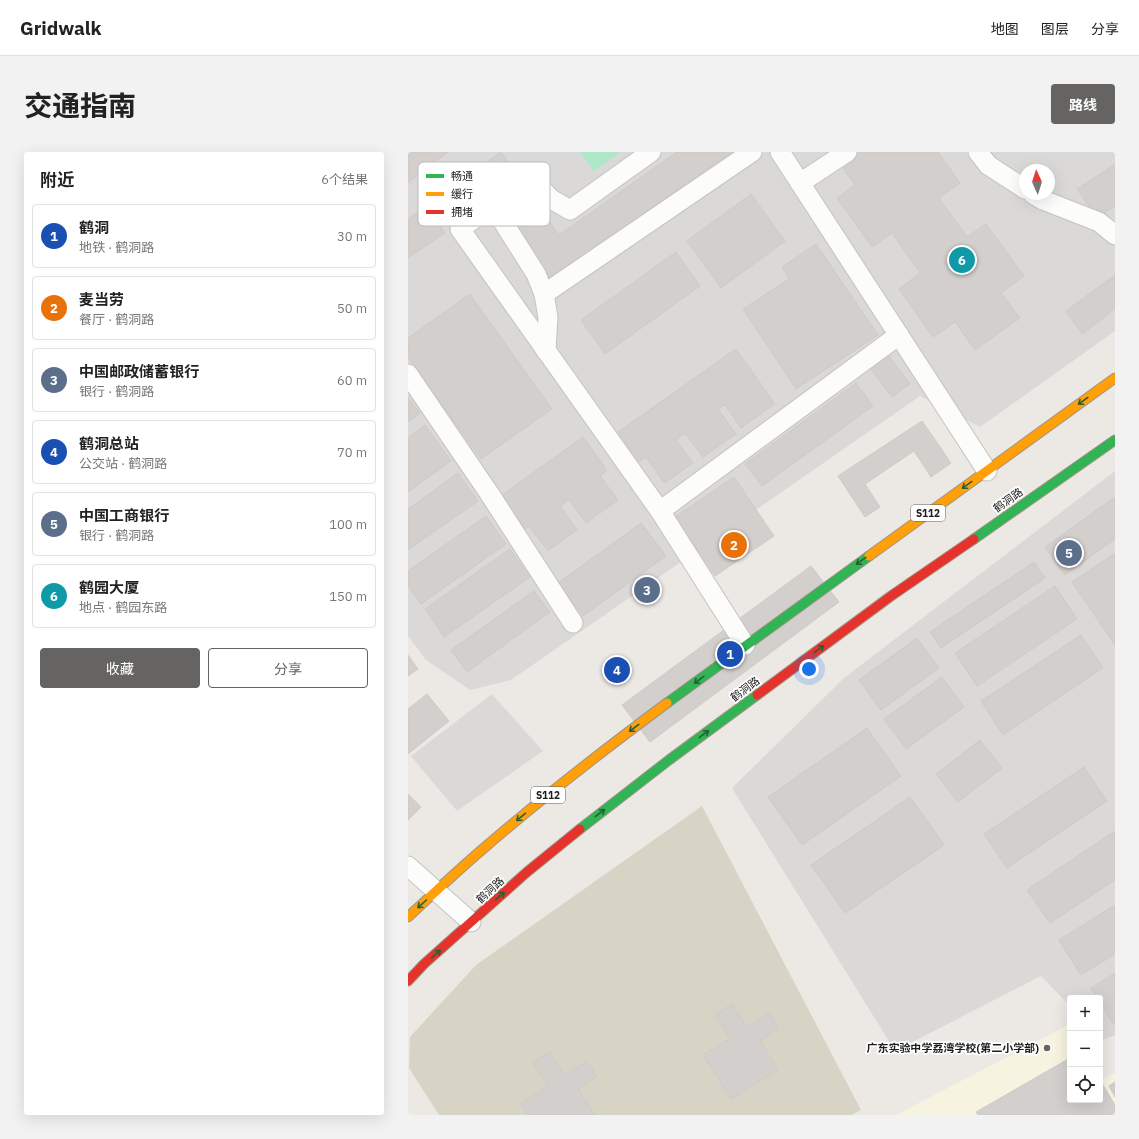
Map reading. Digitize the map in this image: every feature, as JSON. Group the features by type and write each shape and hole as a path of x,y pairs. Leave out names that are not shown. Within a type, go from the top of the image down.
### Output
{"main road":[{"name":"S112","path":"408,917 528,811 630,731 745,645 1115,378"},
{"name":"鹤洞路","path":"408,981 424,964 527,872 669,760 891,596 1115,440"}],"street":[{"path":"550,198 570,210 652,152"},
{"path":"544,294 752,152"},
{"path":"780,152 987,471"},
{"path":"800,184 847,152"},
{"path":"978,152 988,165 1019,185"},
{"path":"1043,200 1099,222 1115,235"},
{"path":"464,226 460,229 660,511 745,645"},
{"path":"505,226 536,274 544,294 548,317 546,351"},
{"path":"660,511 899,335"},
{"path":"408,374 489,493 573,623"},
{"path":"408,866 471,922"}],"shaded area":[{"path":"408,152 1115,152 1115,331 980,427 920,396 511,680 470,690 426,660 408,636"},
{"path":"1115,471 1115,1035 1103,1040 1103,995 1067,995 1067,1003 1041,976 895,1051 732,788 844,678"},
{"path":"492,694 543,751 457,811 411,756"},
{"path":"702,806 861,1110 852,1115 439,1115 409,1068 410,1037 476,965"},
{"name":"广东实验中学荔湾学校(第二小学部)","path":"1067,1026 1067,1103 1103,1103 1103,1079 1115,1073 1115,1115 896,1115"}],"green space":[{"path":"580,152 621,152 594,171"}],"building":[{"path":"408,152 448,152 435,162 418,162 418,175 408,183"},
{"path":"501,152 508,162 487,162"},
{"path":"677,152 732,152 549,279 512,226 550,226 550,222 559,235"},
{"path":"856,152 938,152 960,183 939,198 967,237 986,224 1024,276 1001,293 1020,318 975,350 955,322 933,337 899,289 920,273 892,233 872,247 837,198 855,185 840,164"},
{"path":"1115,164 1115,206 1097,218 1077,189"},
{"path":"751,194 785,241 721,288 687,241"},
{"path":"418,212 418,226 440,226 445,233 408,258 408,219"},
{"path":"816,244 878,335 796,389 743,309 789,279 782,267"},
{"path":"676,252 700,286 605,354 581,320"},
{"path":"1115,275 1115,309 1082,334 1066,311"},
{"path":"470,294 552,409 481,459 408,357 408,338"},
{"path":"736,349 775,404 741,428 725,405 718,409 736,434 703,457 685,433 676,440 693,463 664,483 646,457 639,462 618,432"},
{"path":"888,355 910,384 892,397 870,368"},
{"path":"856,383 873,406 762,486 745,464"},
{"path":"408,397 420,413 408,422"},
{"path":"922,421 951,463 931,477 914,451 865,484 880,507 865,517 838,476"},
{"path":"425,425 451,461 408,492 408,438"},
{"path":"583,437 607,470 600,476 618,500 586,523 569,500 560,506 577,530 548,551 529,526 522,531 498,498"},
{"path":"458,473 478,501 408,550 408,509"},
{"path":"734,477 774,536 715,576 675,517"},
{"path":"1115,497 1115,539 1065,575 1045,547"},
{"path":"486,516 506,544 421,604 408,586 408,571"},
{"path":"641,523 666,556 583,616 558,583"},
{"path":"510,549 530,577 444,637 425,609"},
{"path":"1115,553 1115,645 1072,582"},
{"path":"1034,562 1045,578 941,648 930,632"},
{"path":"811,566 839,602 650,742 622,705"},
{"path":"1055,586 1077,619 977,686 955,653"},
{"path":"534,591 550,612 467,672 451,650"},
{"path":"1081,635 1103,668 1003,735 981,701"},
{"path":"917,638 939,668 881,710 859,680"},
{"path":"408,655 418,669 408,676"},
{"path":"942,677 964,707 906,749 884,719"},
{"path":"427,694 449,721 408,754 408,709"},
{"path":"867,728 901,776 802,845 768,797"},
{"path":"980,740 1002,768 958,802 936,774"},
{"path":"1084,767 1107,801 1007,868 984,834"},
{"path":"408,794 421,807 408,820"},
{"path":"910,797 944,845 845,913 811,865"},
{"path":"1115,831 1115,880 1050,923 1027,890"},
{"path":"1115,905 1115,954 1081,975 1059,940"},
{"path":"1115,973 1115,1023 1113,1024 1103,1007 1103,995 1095,995 1091,988"},
{"path":"732,1004 747,1027 769,1013 779,1028 760,1041 778,1070 731,1099 703,1055 730,1039 715,1015"},
{"path":"550,1052 565,1075 587,1061 597,1076 578,1089 595,1115 528,1115 521,1103 548,1086 533,1063"},
{"path":"1067,1060 1067,1103 1103,1103 1103,1085 1115,1105 1115,1115 978,1115 976,1112"},
{"path":"1115,1082 1115,1097 1109,1086"}],"traffic: fast":[{"path":"974,539 1115,440"},
{"path":"667,703 869,556"},
{"path":"580,829 669,760 757,695"}],"traffic: slow":[{"path":"869,556 1115,378"},
{"path":"408,917 506,829 597,756 667,703"}],"traffic: jam":[{"path":"757,695 891,596 974,539"},
{"path":"408,981 424,964 527,872 580,829"}],"place":[{"name":"鹤园大厦","path":"962,260"},
{"name":"麦当劳","path":"734,545"},
{"name":"中国工商银行","path":"1069,553"},
{"name":"中国邮政储蓄银行","path":"647,590"},
{"name":"鹤洞","path":"730,654"},
{"name":"鹤洞总站","path":"617,670"},
{"name":"广东实验中学荔湾学校(第二小学部)","path":"1047,1048"}]}
